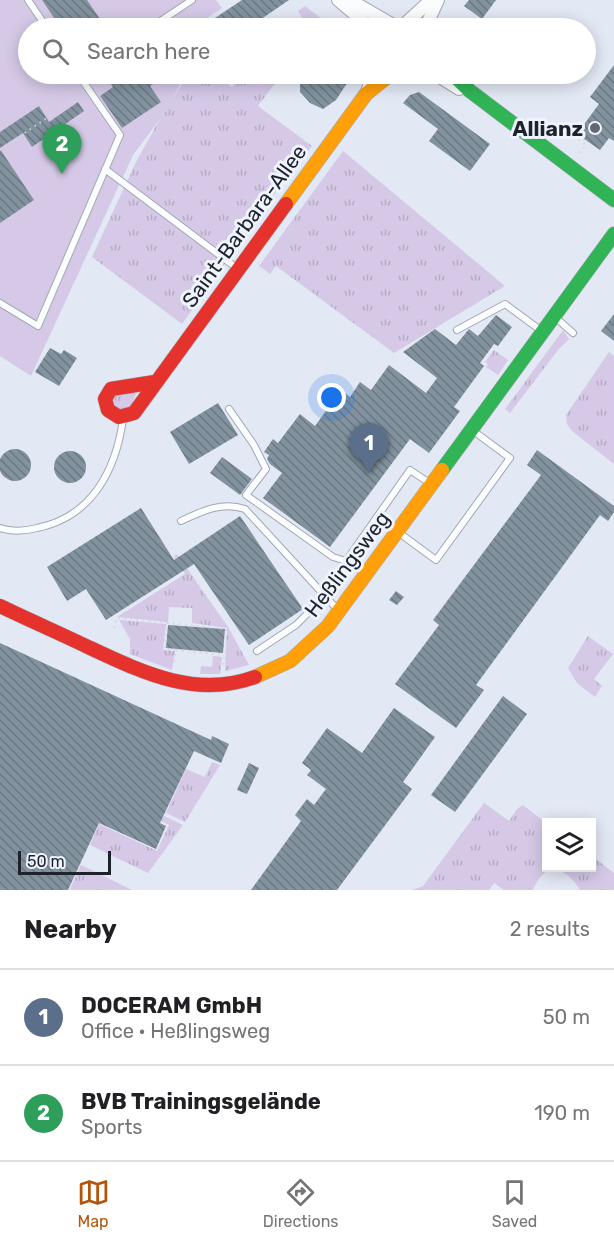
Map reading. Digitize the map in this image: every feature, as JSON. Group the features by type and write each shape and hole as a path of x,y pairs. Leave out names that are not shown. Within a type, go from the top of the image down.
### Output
{"street":[{"path":"338,0 359,18"},
{"path":"350,0 377,18"},
{"path":"418,18 431,0"},
{"path":"430,18 438,0"},
{"name":"Saint-Barbara-Allee","path":"123,418 134,413 366,94 370,84"},
{"name":"Saint-Barbara-Allee","path":"366,94 378,84"},
{"path":"452,84 470,91"},
{"path":"463,84 614,200"},
{"name":"Heßlingsweg","path":"0,606 150,676 192,686 212,686 254,679 281,667 307,649 339,612 614,234"},
{"path":"123,418 113,417 106,406 106,394 111,389 155,382"}],"lane":[{"path":"28,0 40,18"},
{"path":"165,18 192,0"},
{"path":"0,303 38,326 120,135 85,84"},
{"path":"105,169 239,270"},
{"path":"457,330 505,304 543,332"},
{"path":"554,316 573,333"},
{"path":"229,409 254,445 266,469 246,495 333,557 346,561 366,574"},
{"path":"0,528 27,531 49,526 84,507 100,488 112,465 123,418"},
{"path":"397,532 436,560 510,458 472,430"},
{"path":"346,561 410,470 432,485"},
{"path":"181,521 219,507 232,505 245,509 269,532 339,612"},
{"path":"257,651 296,625 325,596"}],"path":[{"path":"91,93 105,84"},
{"path":"0,150 73,100 69,93"},
{"path":"564,129 586,145 580,153"},
{"path":"114,628 117,618 226,629 225,640 228,641 221,676"},
{"path":"167,623 165,649 224,655"},
{"path":"174,673 176,650"}],"green space":[{"path":"0,0 216,0 222,8 207,18 18,18 18,84 180,84 166,111 133,155 31,376 0,356"},
{"path":"305,6 321,18 302,18 298,11"},
{"path":"179,84 172,100 182,84 228,84 232,87 235,84 274,84 258,106 312,146 305,155 303,154 182,324 92,257 136,162"},
{"path":"343,151 505,286 394,353 276,266 270,274 259,266"},
{"path":"563,330 569,339 510,413 505,409"},
{"path":"494,350 508,360 498,375 486,367 488,364 485,362"},
{"path":"609,352 614,356 614,464 572,431 567,424 566,415"},
{"path":"137,392 129,409 119,411 113,404 116,394"},
{"path":"177,554 228,627 249,665 225,671 227,628 192,623 192,608 169,607 168,622 117,617 185,574 174,556"},
{"path":"119,620 166,624 163,650 175,651 172,670 130,654 130,639"},
{"path":"588,636 613,654 594,679 602,686 595,697 577,683 568,668"},
{"path":"213,656 222,657 220,674 200,674 201,666 212,667"},
{"path":"212,762 220,765 185,822 166,813 186,769 205,777"},
{"path":"484,803 509,821 517,809 523,805 542,820 542,872 547,872 538,880 533,890 504,890 494,883 489,890 412,890 423,886"},
{"path":"158,813 183,825 148,873 90,845 99,824 157,851 169,825 155,818"},
{"path":"596,859 614,873 614,890 580,890 562,872 596,872"},
{"path":"81,865 132,890 72,890 70,889"}],"building":[{"path":"42,0 87,0 99,18 54,18"},
{"path":"242,0 289,0 263,18 215,18"},
{"path":"469,0 496,0 483,18 464,6"},
{"path":"614,65 614,141 609,138 600,150 577,134 599,104 590,97"},
{"path":"111,84 153,84 150,86 161,102 122,128 100,96 113,87"},
{"path":"346,84 336,100 323,109 310,103 300,92 300,85"},
{"path":"419,92 490,144 470,171 429,141 438,129 403,103 410,95"},
{"path":"78,102 84,111 32,147 23,133 0,148 0,132 39,106 49,122"},
{"path":"0,149 34,200 0,223"},
{"path":"614,314 614,341 601,331"},
{"path":"496,315 512,327 498,346 494,344 480,363 484,366 454,407 460,411 429,453 410,439 330,547 263,498 282,473 270,464 267,459 269,455 264,452 273,439 278,443 300,414 315,426 341,390 350,397 360,382 371,390 389,365 426,393 437,378 403,352 435,329 456,345 469,329 478,336"},
{"path":"50,348 61,354 64,350 77,358 59,386 35,372"},
{"path":"218,403 238,435 189,464 170,432"},
{"path":"15,449 26,454 31,465 26,476 15,481 4,476 -1,465 4,454"},
{"path":"537,450 614,506 614,512 608,521 600,515 476,685 484,690 456,728 395,684 439,625 433,620 541,475 527,465"},
{"path":"70,451 81,456 86,467 81,478 70,483 59,478 54,467 59,456"},
{"path":"222,457 252,479 240,495 210,473"},
{"path":"141,508 174,560 240,516 303,609 249,645 194,564 106,620 86,589 67,601 47,567"},
{"path":"396,591 404,597 397,605 389,600"},
{"path":"168,625 225,629 223,653 166,648"},
{"path":"0,643 211,740 212,736 229,744 221,763 194,751 160,823 166,826 156,849 99,823 68,890 0,890"},
{"path":"503,696 527,714 455,812 431,795"},
{"path":"394,708 435,737 403,782 412,789 337,890 251,890 301,821 295,815 307,799 314,805 326,789 307,775 311,770 302,763 327,728 362,753"},
{"path":"249,763 259,768 247,794 237,790"}],"traffic: fast":[{"path":"463,84 614,200"},
{"path":"442,470 614,234"}],"traffic: slow":[{"path":"286,204 366,94 378,84"},
{"path":"255,677 290,661 328,626 442,470"}],"traffic: jam":[{"path":"155,382 111,389 105,399 108,410 119,417 134,413 286,204"},
{"path":"0,606 128,665 169,680 211,685 233,683 255,677"}],"place":[{"name":"Allianz","path":"595,128"},
{"name":"BVB Trainingsgelände","path":"62,174"},
{"name":"DOCERAM GmbH","path":"369,473"}]}
